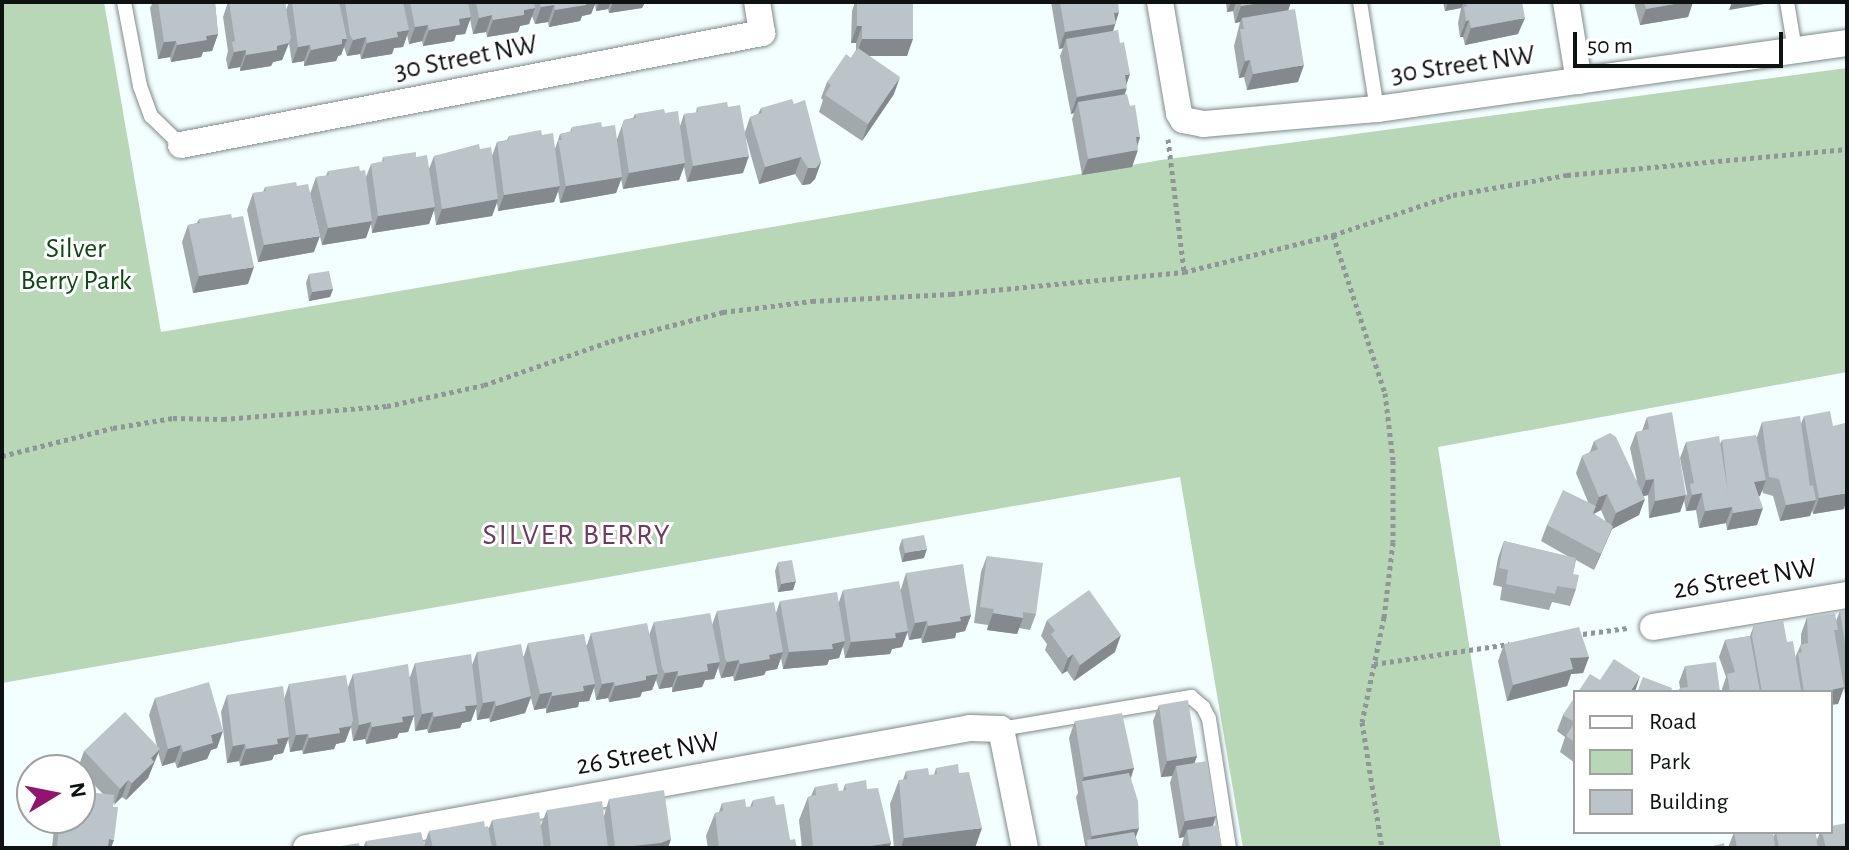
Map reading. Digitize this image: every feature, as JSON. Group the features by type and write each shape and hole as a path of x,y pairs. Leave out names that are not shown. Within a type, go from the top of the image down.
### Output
{"street":[{"name":"30 Street NW","path":"181,145 762,33 757,2"},
{"path":"1160,2 1183,120"},
{"path":"1566,2 1579,81"},
{"name":"30 Street NW","path":"1183,120 1204,124 1377,109 1847,43"},
{"name":"26 Street NW","path":"1653,627 1847,595"},
{"name":"26 Street NW","path":"306,848 970,728 1001,729"},
{"path":"1001,729 1025,848"}],"lane":[{"path":"124,2 140,86 151,116 181,145"},
{"path":"1360,2 1377,109"},
{"path":"1787,2 1795,50"},
{"path":"1001,729 1191,697 1203,707 1209,719 1229,848"}],"path":[{"path":"1183,120 1172,127 1166,144 1184,272"},
{"path":"2,456 113,428 173,418 223,419 387,406 484,385 611,341 723,312 812,301 951,294 1184,272 1333,235 1453,195 1567,175 1847,149"},
{"path":"1333,235 1385,393 1393,460 1393,542 1362,722 1382,848"},
{"path":"1561,637 1653,627"},
{"path":"1374,664 1515,644"}],"green space":[{"name":"Silver Berry Park","path":"2,2 104,2 161,332 1161,160 1847,68 1847,372 1438,447 1501,848 1243,848 1180,477 2,683"}],"building":[{"path":"158,2 215,2 218,34 206,36 207,40 177,45 176,41 164,42"},
{"path":"229,2 285,2 291,38 289,43 277,46 277,50 246,55 246,50 234,52"},
{"path":"292,2 339,2 347,39 342,39 342,44 311,50 310,45 298,47"},
{"path":"345,2 403,2 409,30 397,32 398,37 367,43 366,37 353,40"},
{"path":"410,2 468,2 471,17 459,19 460,25 429,30 428,25 415,27"},
{"path":"476,2 534,2 535,8 524,10 524,15 493,20 492,15 479,18"},
{"path":"539,2 586,2 586,5 555,10 554,5 541,7"},
{"path":"857,2 913,2 913,39 862,39 862,26 857,26"},
{"path":"1060,2 1118,2 1119,12 1114,13 1116,24 1065,32"},
{"path":"1240,2 1266,2 1241,6"},
{"path":"1466,2 1522,2 1525,18 1471,28 1469,20 1466,21"},
{"path":"1644,2 1686,2 1646,9"},
{"path":"1295,9 1304,65 1253,74 1250,60 1245,61 1240,29 1244,29 1242,18"},
{"path":"1118,30 1120,43 1124,42 1130,74 1125,75 1127,88 1077,97 1066,39"},
{"path":"858,48 900,77 868,124 825,95 831,85 827,82 846,54 851,58"},
{"path":"1127,94 1130,106 1135,105 1140,137 1136,137 1138,150 1088,159 1078,102"},
{"path":"792,99 794,104 805,100 821,162 816,168 808,168 801,157 765,167 750,117 762,113 761,108"},
{"path":"727,102 728,107 740,105 749,156 693,166 684,114 698,112 697,107"},
{"path":"664,109 665,113 678,111 685,163 629,173 622,127 624,120 636,118 635,114"},
{"path":"601,122 602,127 615,125 622,177 566,186 558,140 562,140 560,134 572,131 572,127"},
{"path":"541,130 542,135 553,133 560,186 504,195 497,142 509,140 509,136"},
{"path":"479,144 480,149 491,147 498,199 442,209 434,156"},
{"path":"416,152 416,157 427,155 435,207 378,216 371,164 384,161 383,157"},
{"path":"359,166 360,171 365,170 372,221 328,228 316,177 329,175 328,171"},
{"path":"296,182 297,186 308,184 320,236 264,245 253,193 266,191 265,187"},
{"path":"231,214 232,218 243,216 254,267 199,276 188,225 200,223 199,219"},
{"path":"329,271 333,289 312,292 309,274"},
{"path":"1830,411 1833,426 1845,423 1847,432 1847,493 1819,498 1804,416"},
{"path":"1672,412 1686,495 1655,501 1654,479 1646,480 1636,432 1649,429 1647,417"},
{"path":"1800,416 1810,486 1813,485 1816,500 1786,505 1779,479 1769,477 1762,422"},
{"path":"1610,433 1616,437 1645,499 1616,513 1607,494 1599,497 1582,456 1598,449 1594,441"},
{"path":"1756,435 1766,480 1754,482 1763,508 1733,513 1732,507 1705,511 1702,493 1692,495 1690,484 1694,483 1686,442 1719,436 1728,492 1722,440"},
{"path":"1563,490 1596,506 1593,513 1613,526 1601,554 1547,525"},
{"path":"924,535 927,549 905,553 902,539"},
{"path":"1504,541 1576,558 1573,574 1579,575 1576,589 1557,586 1555,594 1506,584 1508,570 1499,568"},
{"path":"987,556 1043,563 1036,614 1023,612 1023,618 993,613 994,609 980,607"},
{"path":"792,560 796,581 781,584 778,562"},
{"path":"963,564 971,615 960,617 961,621 928,626 927,621 915,623 906,573"},
{"path":"899,581 908,631 895,633 896,638 851,642 843,590"},
{"path":"1089,590 1121,635 1080,665 1073,654 1068,658 1051,634 1055,631 1047,620"},
{"path":"837,592 845,641 832,644 833,649 789,652 780,601"},
{"path":"774,602 783,652 769,655 770,659 740,664 739,660 727,662 717,611"},
{"path":"1847,610 1847,656 1840,611"},
{"path":"710,613 720,662 707,664 708,671 678,676 678,671 665,673 654,622"},
{"path":"1835,613 1838,630 1834,630 1844,687 1804,690 1798,653 1802,652 1800,645 1808,643 1807,617"},
{"path":"1783,620 1787,642 1793,641 1801,690 1762,690 1752,636 1754,625"},
{"path":"647,623 658,674 646,676 646,680 615,686 614,682 602,684 591,633"},
{"path":"1579,627 1589,657 1570,658 1573,669 1513,685 1504,644"},
{"path":"584,634 595,684 583,686 584,691 552,696 552,692 540,694 528,643"},
{"path":"1750,636 1760,690 1730,690 1727,674 1735,672 1725,640"},
{"path":"521,644 531,696 496,706 495,701 483,703 477,652"},
{"path":"471,654 477,705 465,706 466,711 434,717 433,712 422,714 415,663"},
{"path":"1614,659 1640,676 1631,690 1579,690 1590,674 1600,680"},
{"path":"1716,662 1720,690 1680,690 1688,687 1685,666"},
{"path":"408,664 414,715 402,717 403,722 372,727 371,722 359,725 353,674"},
{"path":"346,675 353,720 351,726 339,728 340,733 309,738 308,734 296,735 289,684"},
{"path":"1643,677 1672,688 1672,690 1638,690"},
{"path":"209,682 223,731 211,735 213,743 183,752 181,745 168,749 155,698"},
{"path":"283,686 289,737 277,739 278,744 246,749 245,744 233,746 227,695"},
{"path":"1188,700 1197,756 1167,761 1159,705"},
{"path":"1573,700 1573,721 1563,715"},
{"path":"125,712 160,749 151,758 154,762 132,783 128,780 120,789 96,764 96,754 84,751"},
{"path":"1122,713 1134,768 1084,777 1075,721"},
{"path":"1573,725 1573,741 1566,736"},
{"path":"1207,761 1216,816 1185,821 1176,766"},
{"path":"958,764 959,773 969,772 982,828 904,838 899,780 907,779 906,771 928,768 929,775 937,774 936,768"},
{"path":"1129,773 1138,801 1139,828 1092,836 1082,781"},
{"path":"866,780 867,789 878,788 891,843 856,848 813,848 808,797 816,795 815,787 837,783 839,791 846,790 845,784"},
{"path":"664,790 671,839 615,848 609,799"},
{"path":"96,793 114,795 113,807 118,807 114,840 109,839 108,848 57,846 58,834 96,834"},
{"path":"774,796 776,805 784,804 790,840 795,839 797,848 719,848 715,813 723,811 722,803 745,799 746,807 753,806 753,800"},
{"path":"602,801 608,848 551,848 547,810"},
{"path":"539,812 544,848 497,848 492,820"},
{"path":"484,821 485,827 488,826 492,848 433,848 429,831"},
{"path":"1847,823 1847,848 1826,848 1822,834 1833,834 1833,826"},
{"path":"1218,825 1222,848 1190,848 1187,830"},
{"path":"421,832 425,848 368,848 366,841"},
{"path":"1134,832 1139,848 1088,848 1087,840"},
{"path":"1734,834 1773,834 1775,848 1737,848"},
{"path":"1776,834 1815,834 1818,848 1779,848"},
{"path":"359,843 360,848 330,848"},
{"path":"1724,843 1725,848 1706,848"}],"district":[{"name":"SILVER BERRY","path":"577,535"}]}
